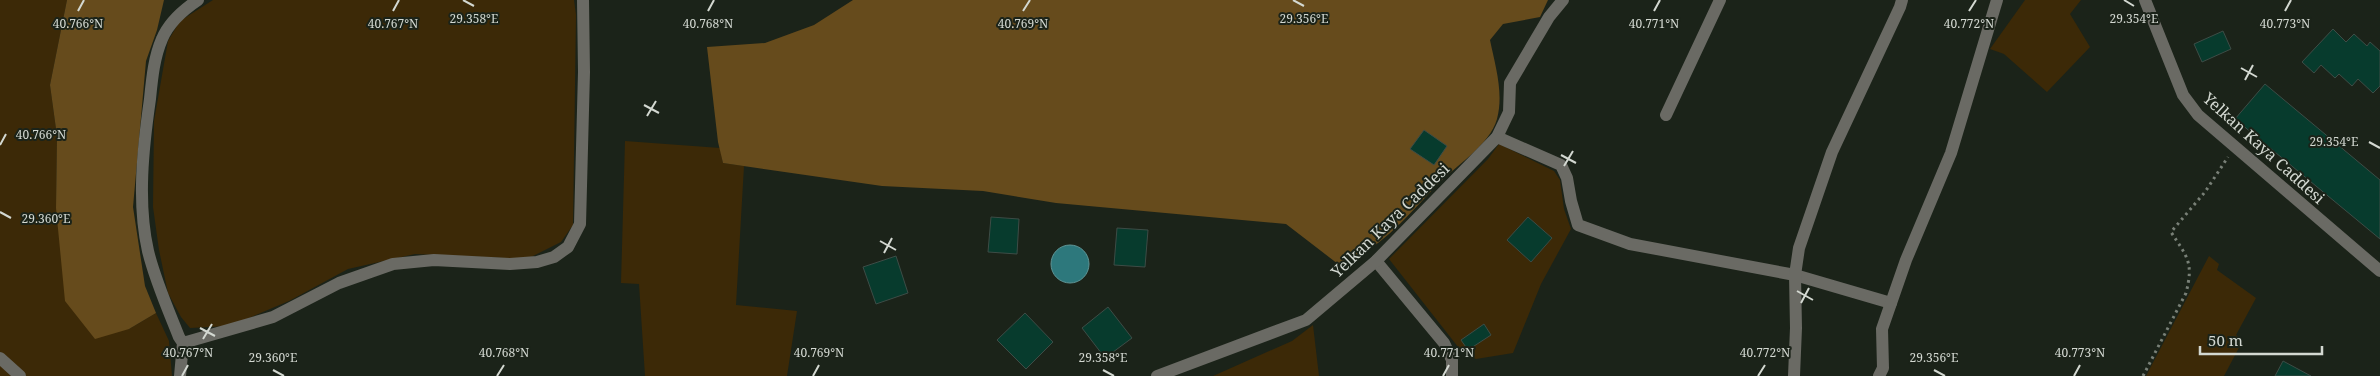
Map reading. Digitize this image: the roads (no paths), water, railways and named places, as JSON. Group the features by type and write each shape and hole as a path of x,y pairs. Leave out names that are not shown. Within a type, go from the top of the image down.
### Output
{"street":[{"path":"180,376 183,343 175,329 148,251 143,199 144,140 153,73 162,39 171,24 182,12 198,0"},
{"path":"183,343 248,326 273,317 339,283 393,264 434,260 510,264 537,262 554,256 568,247 580,224 584,72 583,0"},
{"name":"Yelkan Kaya Caddesi","path":"1157,376 1306,320 1376,261 1497,137 1509,112 1510,83 1549,17 1563,0"},
{"path":"1666,115 1720,0"},
{"path":"1794,376 1796,328 1795,275 1799,248 1832,152 1902,0"},
{"path":"1879,376 1883,368 1882,329 1906,260 1952,152 1997,0"},
{"name":"Yelkan Kaya Caddesi","path":"2145,0 2183,95 2198,116 2380,271"},
{"path":"1497,137 1561,165 1568,178 1571,201 1578,225 1630,244 1795,275 1891,303"},
{"path":"1376,261 1444,344 1452,360 1452,376"},
{"path":"0,358 20,376"}],"water":[{"path":"1070,245 1084,250 1089,264 1084,278 1070,283 1056,278 1051,264 1056,250"}]}
